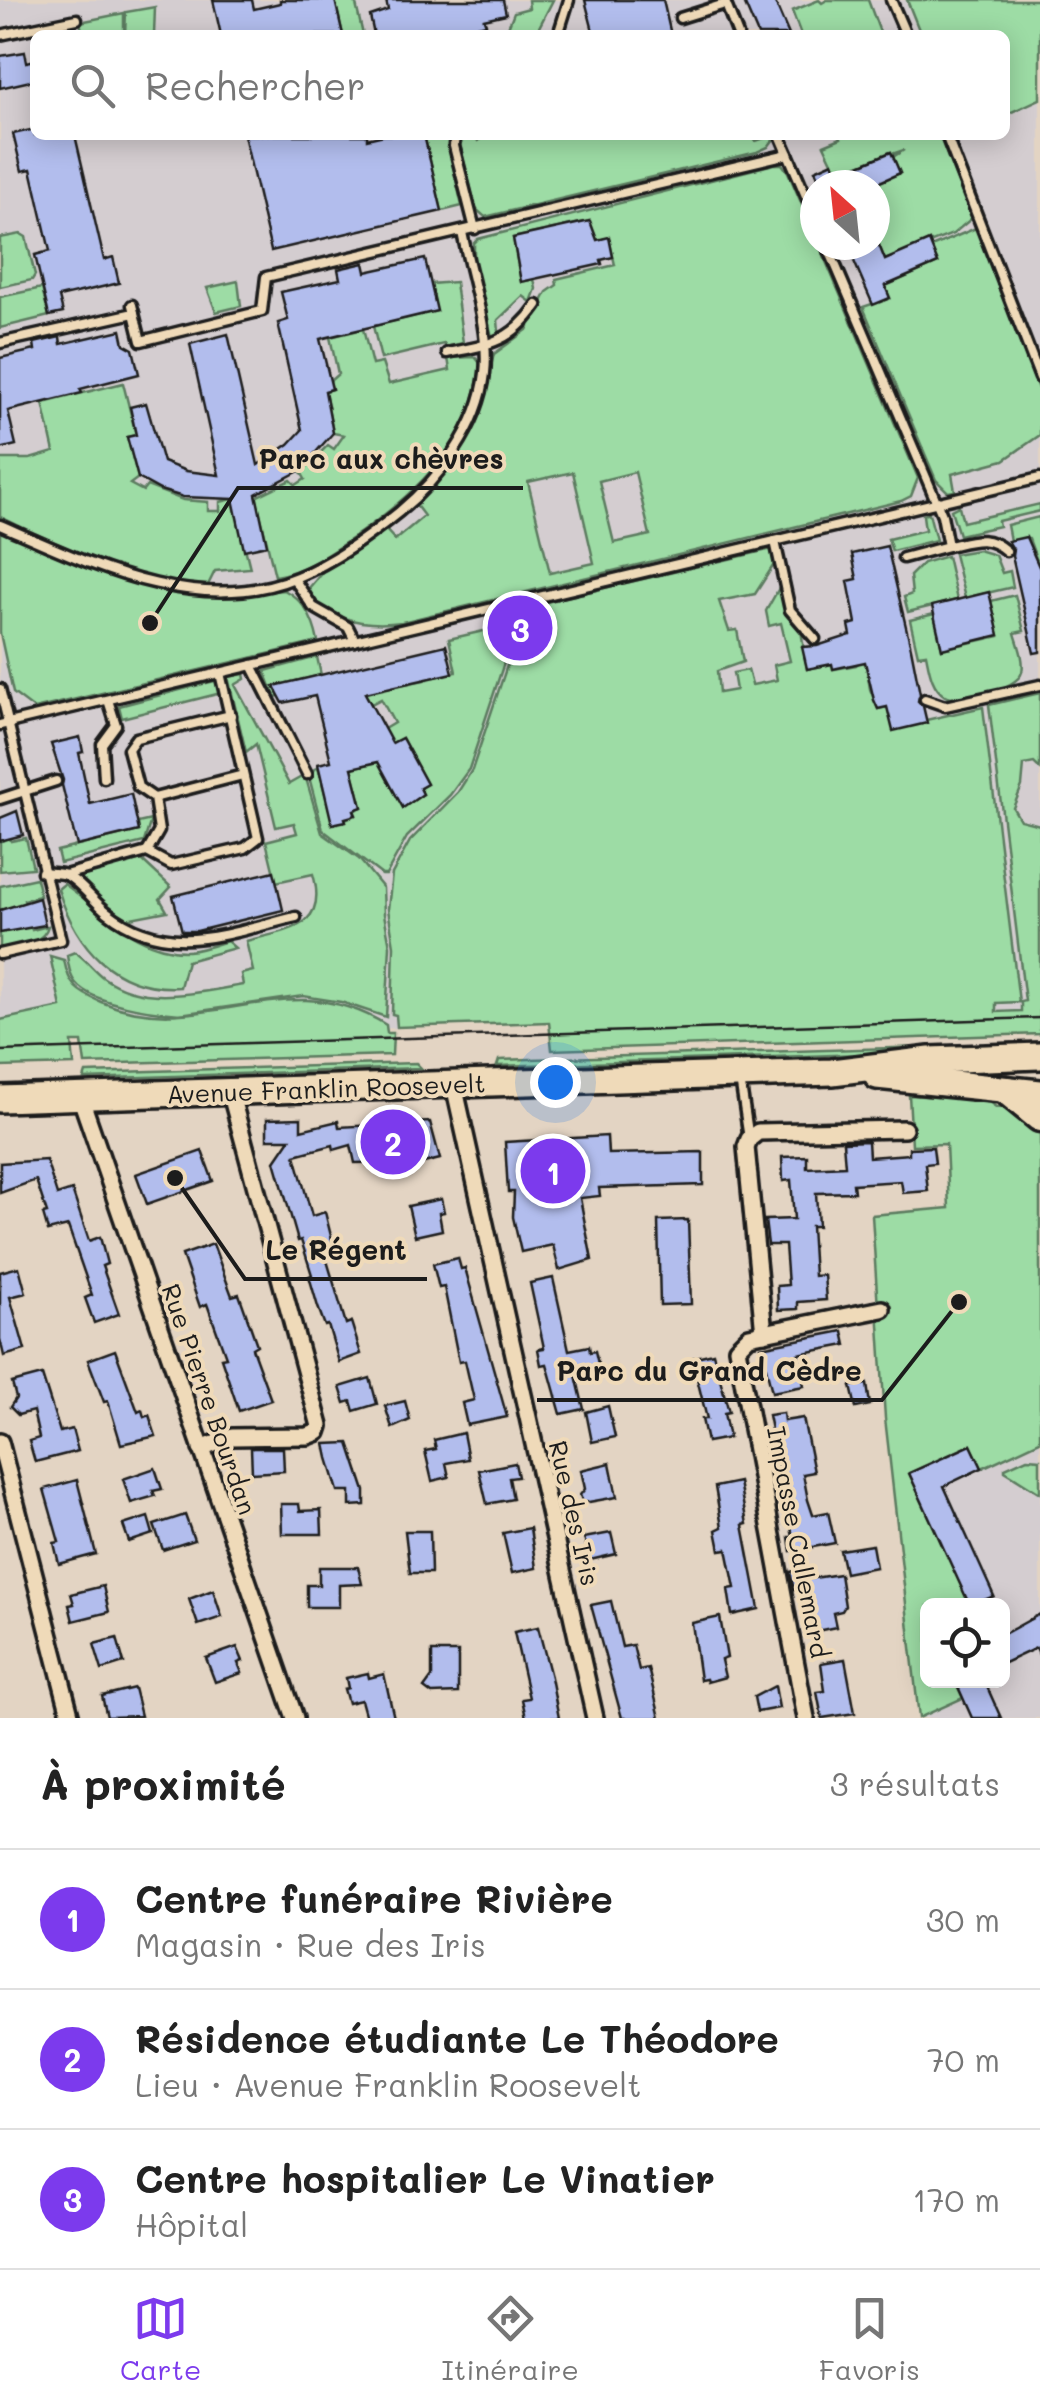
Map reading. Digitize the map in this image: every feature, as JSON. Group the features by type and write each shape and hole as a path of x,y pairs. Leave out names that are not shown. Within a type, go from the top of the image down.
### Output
{"highway":[{"path":"1008,1092 1040,1117"}],"main road":[{"name":"Avenue Franklin Roosevelt","path":"0,1099 832,1072 930,1060 1040,1056"},
{"name":"Avenue Franklin Roosevelt","path":"832,1072 1040,1093"}],"street":[{"name":"Rue des Iris","path":"454,1084 596,1718"},
{"path":"201,1449 232,1437 308,1436 318,1432 320,1426 230,1091"},
{"name":"Rue Pierre Bourdan","path":"80,1096 295,1718"},
{"path":"882,1309 764,1333 746,1147 748,1139 758,1132 904,1129"},
{"name":"Impasse Callemard","path":"764,1333 749,1336 737,1348 806,1718"},
{"path":"0,1442 71,1718"}],"lane":[{"path":"559,30 568,0"},
{"path":"892,0 904,30"},
{"path":"680,18 724,2 736,30"},
{"path":"0,35 78,18"},
{"path":"455,140 475,229"},
{"path":"782,140 800,182"},
{"path":"948,140 1040,378"},
{"path":"0,343 133,309 141,341 262,310 266,277 788,154"},
{"path":"0,524 92,565 156,583 220,591 294,579 358,543 413,500 460,442 475,412 486,372 485,346 462,232"},
{"path":"833,260 936,503 948,546"},
{"path":"447,353 485,346 514,332 537,304"},
{"path":"4,724 1040,478"},
{"path":"903,558 983,539 995,541 1006,551"},
{"path":"775,541 790,610 816,639"},
{"path":"294,579 313,607 348,627 355,641"},
{"path":"252,666 307,774"},
{"path":"42,872 65,875 148,852 170,865 245,848 258,838 220,673"},
{"path":"926,698 945,706 1040,685"},
{"path":"0,689 4,724 61,940 0,954"},
{"path":"104,778 102,744 116,725 108,700"},
{"path":"148,852 158,831 154,798 138,787 128,749 136,738 230,715"},
{"path":"154,798 243,775"},
{"path":"0,799 56,781"},
{"path":"65,875 112,916 146,934 168,940 201,940 296,917"},
{"path":"740,1074 748,1139"}],"shaded area":[{"path":"0,0 1040,0 1040,1010 551,1026 549,1022 0,1044"},
{"path":"1040,1388 1040,1718 919,1718 885,1418"}],"green space":[{"path":"335,0 355,0 362,30 342,30"},
{"path":"528,0 553,0 538,30 507,30 514,12 529,8"},
{"path":"819,0 868,0 879,30 799,30 792,11"},
{"path":"907,0 1040,0 1040,99 1010,113 1010,30 919,30"},
{"path":"155,7 154,30 125,30 126,12"},
{"path":"124,13 124,30 82,30 80,22"},
{"path":"425,140 448,140 462,206 442,211"},
{"path":"462,140 773,140 757,152 485,217 476,209 460,145"},
{"path":"836,140 941,140 972,218 953,234 890,258 890,177 900,173 893,157 904,150 847,170 836,170 824,145"},
{"path":"782,164 800,200 800,260 825,260 918,478 911,496 402,622 355,621 333,613 313,600 309,588 325,569 385,529 395,540 424,516 415,504 440,477 479,415 494,354 527,330 547,292 557,285 556,279 615,265 609,238 597,240 589,221 513,238 521,282 534,279 536,289 531,302 523,296 498,320 499,332 492,337 474,263 474,243","holes":["573,472 594,563 550,573 528,482","635,472 650,535 614,543 599,481"]},
{"path":"976,228 1040,394 1040,435 1004,460 952,474 955,491 948,492 936,480 863,307 890,298 885,286 938,263 931,247"},
{"path":"21,234 26,237 35,275 32,280 0,287 0,238"},
{"path":"238,281 241,306 216,312 207,288"},
{"path":"455,282 463,343 381,359 373,326 436,311 431,284"},
{"path":"42,288 49,316 0,328 0,297"},
{"path":"363,329 372,365 382,363 389,384 450,370 448,358 475,357 480,363 466,419 434,468 392,509 329,554 275,576 256,497 291,480 296,485 305,479 301,472 328,445 334,449 344,435 333,433 325,391 332,389 330,381 338,374 330,337"},
{"path":"123,383 136,435 127,437 138,478 130,484 143,491 147,486 183,500 208,502 208,511 220,511 220,502 233,499 250,568 215,571 208,585 154,578 101,562 0,517 0,459 30,459 54,452 43,403"},
{"path":"1040,504 1040,511 959,535 951,510 959,506 963,522"},
{"path":"929,513 936,540 892,551 888,539 925,530 923,515"},
{"path":"1039,517 1040,569 1029,539 1010,541 1007,525"},
{"path":"0,530 65,559 148,587 219,596 284,590 307,612 318,642 34,709 13,693 0,633"},
{"path":"772,549 775,563 755,594 719,601 729,631 737,630 743,662 717,671 719,693 736,690 733,673 748,670 752,685 777,680 774,665 790,661 781,623 769,626 766,611 779,588 801,630 807,669 856,665 865,657 878,709 887,707 926,723 983,707 1019,1002 996,1003 996,1012 1021,1011 1021,1002 1025,1001 989,705 1040,693 1040,769 1034,763 1024,765 1022,786 1013,808 1020,820 1040,825 1040,1034 552,1050 549,1022 397,1027 396,1015 392,1014 394,946 388,909 392,874 410,841 458,792 472,770 527,606"},
{"path":"978,550 995,555 1002,573 1010,571 1013,587 965,598 954,554"},
{"path":"947,556 957,600 908,612 904,597 912,594 910,576 923,563"},
{"path":"1015,595 1024,631 1015,633 1023,662 1018,678 987,693 962,698 945,696 934,682 926,654 918,655 910,620 934,614 942,649 999,636 991,601"},
{"path":"522,608 469,769 450,795 407,837 386,875 382,875 323,830 308,773 318,767 333,824 355,815 354,810 362,807 352,768 378,762 403,807 423,794 420,788 427,784 402,738 388,745 384,729 394,723 381,699 371,704 367,697 344,696 424,680 433,671 435,677 456,672 449,639 488,630 487,616"},
{"path":"317,657 321,675 275,686 279,696 275,697 265,671"},
{"path":"244,674 245,679 235,685 289,784 305,775 322,833 359,859 383,888 390,946 386,1017 341,1002 303,996 180,1014 155,1011 106,1001 80,988 72,976 67,955 75,952 104,978 136,992 190,994 243,985 241,974 253,971 246,941 289,929 310,916 316,892 313,874 276,882 266,841 297,833 294,823 276,827 256,744 246,752 228,677"},
{"path":"218,680 221,693 122,718 119,706"},
{"path":"151,820 144,842 60,863 57,851 139,831 138,823"},
{"path":"26,838 33,868 0,871 0,841"},
{"path":"142,860 171,887 160,899 167,911 126,919 78,880 82,874"},
{"path":"36,878 40,896 24,900 25,905 0,910 0,886"},
{"path":"64,884 121,928 152,945 188,951 227,941 235,948 187,961 180,987 136,982 117,973 87,947 58,889"},
{"path":"30,925 32,930 48,926 35,941 0,949 0,933"},
{"path":"50,956 64,960 80,991 128,1010 179,1014 306,1000 348,1007 386,1025 387,1033 393,1033 392,1055 85,1064 82,1042 72,1042 74,1065 0,1067 0,1020 61,1007"},
{"path":"925,1047 924,1052 497,1066 499,1060"},
{"path":"416,1063 421,1068 84,1079 86,1073"},
{"path":"909,1095 986,1100 996,1107 1021,1110 1040,1125 1040,1441 982,1468 971,1445 909,1473 967,1598 920,1598 920,1688 958,1688 963,1698 919,1718 885,1418 872,1215 949,1208 946,1144 912,1145"},
{"path":"1027,1458 1040,1459 1040,1493 1005,1471"}],"building":[{"path":"213,0 252,0 254,9 280,0 335,0 342,30 220,30"},
{"path":"386,0 503,0 506,14 484,19 486,24 478,26 479,30 373,30 370,16 388,10"},
{"path":"585,0 663,0 670,30 593,30"},
{"path":"743,0 774,0 787,30 756,30"},
{"path":"25,52 30,61 30,81 0,88 0,56"},
{"path":"30,130 30,140 76,140 104,260 113,257 119,283 59,297 63,313 49,316 35,255 50,251 31,169 22,171 13,134"},
{"path":"245,140 425,140 442,211 271,251"},
{"path":"891,152 900,173 890,177 890,170 848,170"},
{"path":"833,162 836,170 815,170"},
{"path":"590,221 597,240 609,237 613,257 601,260 602,264 521,282 513,238"},
{"path":"929,241 938,263 885,286 890,298 873,305 854,260 890,258"},
{"path":"425,259 437,311 320,339 332,389 325,391 333,433 299,471 256,494 267,545 244,550 233,499 183,497 138,478 127,437 136,435 130,407 146,403 163,462 186,471 219,475 190,344 228,334 258,465 302,430 278,323 288,320 281,292 340,279 338,269 364,263 366,272"},
{"path":"121,330 124,344 133,349 139,374 8,411 16,445 0,449 0,358 35,350 34,343 60,337 61,344"},
{"path":"1026,537 1040,569 1040,652 1034,653 1013,549 1008,541"},
{"path":"887,546 911,648 918,701 927,723 893,731 887,707 878,709 874,700 865,662 833,669 832,664 807,669 802,647 851,635 849,625 856,623 848,581 857,579 852,554"},
{"path":"989,592 999,635 942,649 932,606"},
{"path":"446,645 453,673 365,693 392,743 402,738 427,784 420,788 423,794 403,808 378,762 352,768 362,807 354,810 356,815 345,818 346,821 332,824 318,764 331,761 315,696 283,703 274,686"},
{"path":"80,737 83,752 79,753 90,804 131,794 139,831 77,846 51,744"},
{"path":"17,811 23,835 0,841 0,818"},
{"path":"274,871 283,910 197,931 182,931 173,896"},
{"path":"39,898 45,925 0,933 0,910"},
{"path":"301,1118 301,1130 338,1121 339,1127 430,1122 440,1159 403,1168 401,1162 355,1163 351,1145 334,1150 333,1145 295,1155 312,1216 325,1212 333,1244 323,1247 346,1324 351,1322 361,1354 339,1362 318,1307 309,1276 312,1275 275,1161 290,1139 267,1139 267,1119"},
{"path":"607,1136 608,1154 703,1152 703,1185 599,1188 600,1196 580,1198 592,1260 559,1270 553,1245 521,1252 513,1217 514,1192 508,1192 505,1142"},
{"path":"868,1141 869,1157 909,1154 909,1148 933,1147 935,1163 925,1164 928,1191 903,1193 901,1181 853,1184 854,1192 816,1193 818,1226 811,1226 814,1276 824,1275 826,1300 798,1302 798,1309 778,1310 777,1286 788,1285 785,1245 768,1245 765,1220 794,1219 791,1180 783,1181 782,1157 807,1156 807,1168 845,1166 843,1142"},
{"path":"202,1151 213,1181 147,1204 136,1174"},
{"path":"46,1160 57,1195 72,1190 89,1241 100,1237 107,1264 102,1266 119,1314 94,1323 85,1298 92,1295 68,1226 48,1231 43,1214 47,1213 36,1180 0,1193 0,1163"},
{"path":"441,1199 442,1230 415,1236 408,1206"},
{"path":"688,1220 691,1304 660,1305 658,1221"},
{"path":"213,1244 232,1296 239,1294 257,1345 252,1348 271,1400 239,1411 221,1358 226,1357 207,1304 200,1307 182,1255"},
{"path":"458,1258 461,1269 465,1268 507,1417 467,1425 462,1403 474,1400 465,1361 459,1362 444,1287 439,1288 433,1264"},
{"path":"19,1267 26,1293 10,1297 25,1350 4,1356 0,1339 0,1272"},
{"path":"553,1278 569,1350 589,1346 590,1352 595,1351 598,1364 575,1371 584,1409 561,1414 547,1364 541,1365 538,1349 544,1348 530,1283"},
{"path":"843,1331 846,1345 798,1354 804,1386 772,1392 761,1347"},
{"path":"115,1350 138,1412 142,1410 144,1417 149,1415 156,1436 121,1444 108,1401 104,1402 88,1360"},
{"path":"713,1353 729,1412 724,1413 729,1438 707,1442 702,1419 707,1419 692,1358"},
{"path":"42,1375 60,1432 72,1429 78,1451 35,1462 29,1441 39,1438 33,1411 18,1415 10,1407 16,1398 12,1383"},
{"path":"370,1378 377,1404 354,1411 351,1401 345,1403 340,1387"},
{"path":"867,1384 870,1405 856,1408 851,1386"},
{"path":"405,1401 410,1420 392,1428 385,1406"},
{"path":"608,1406 615,1437 592,1442 586,1412"},
{"path":"783,1413 784,1421 803,1418 814,1472 803,1474 808,1500 813,1515 828,1512 835,1543 791,1551 789,1537 793,1537 768,1415"},
{"path":"463,1433 468,1459 446,1463 449,1477 432,1481 425,1451 436,1449 434,1440"},
{"path":"349,1443 365,1491 365,1505 350,1506 350,1491 338,1491 328,1458 325,1444"},
{"path":"971,1445 982,1468 944,1486 994,1596 966,1598 909,1473"},
{"path":"251,1448 283,1448 284,1471 252,1473"},
{"path":"515,1463 518,1477 509,1478 513,1499 487,1504 479,1470"},
{"path":"610,1463 617,1497 583,1503 581,1470"},
{"path":"155,1468 162,1489 153,1491 155,1496 131,1503 123,1479"},
{"path":"77,1480 96,1554 59,1564 54,1543 59,1542 44,1489"},
{"path":"739,1482 759,1609 732,1615 728,1589 735,1588 727,1549 720,1550 716,1530 722,1527 715,1487"},
{"path":"281,1504 299,1504 300,1511 321,1510 322,1534 282,1534"},
{"path":"185,1515 194,1540 163,1550 154,1525"},
{"path":"148,1517 153,1534 129,1542 123,1525"},
{"path":"530,1528 536,1568 512,1573 503,1533"},
{"path":"405,1531 430,1531 431,1573 410,1573"},
{"path":"611,1533 616,1554 590,1560 584,1538"},
{"path":"872,1545 876,1567 845,1573 840,1550"},
{"path":"319,1567 358,1567 362,1584 339,1585 339,1607 307,1607 307,1585 319,1585"},
{"path":"805,1569 807,1579 840,1574 845,1606 833,1613 836,1627 812,1632 803,1588 794,1590 790,1572"},
{"path":"103,1586 109,1612 73,1621 71,1594"},
{"path":"213,1590 222,1617 198,1625 189,1599"},
{"path":"611,1601 622,1647 633,1645 639,1670 648,1668 660,1718 622,1718 591,1605"},
{"path":"1040,1614 1040,1657 1036,1648 1010,1660 1010,1631"},
{"path":"720,1617 727,1658 721,1660 725,1677 707,1682 700,1680 692,1623"},
{"path":"538,1627 559,1718 526,1718 522,1699 529,1698 514,1632"},
{"path":"117,1638 124,1663 102,1670 94,1644"},
{"path":"237,1647 243,1661 238,1663 242,1673 215,1682 206,1658"},
{"path":"432,1652 458,1652 458,1693 432,1694 424,1688 432,1677"},
{"path":"845,1659 855,1713 822,1718 817,1692 825,1691 821,1663"},
{"path":"368,1673 369,1678 384,1674 394,1718 366,1718 361,1700 348,1703 346,1678"},
{"path":"775,1686 779,1708 757,1712 754,1697"},
{"path":"134,1688 141,1716 107,1717 102,1696"},
{"path":"959,1688 988,1688 1001,1718 972,1718"}],"tram line":[{"path":"0,1051 1040,1018"}],"place":[{"name":"Parc aux chèvres","path":"150,623"},
{"name":"Centre hospitalier Le Vinatier","path":"520,628"},
{"name":"Résidence étudiante Le Théodore","path":"393,1142"},
{"name":"Centre funéraire Rivière","path":"553,1171"},
{"name":"Le Régent","path":"175,1178"},
{"name":"Parc du Grand Cèdre","path":"959,1302"}]}
